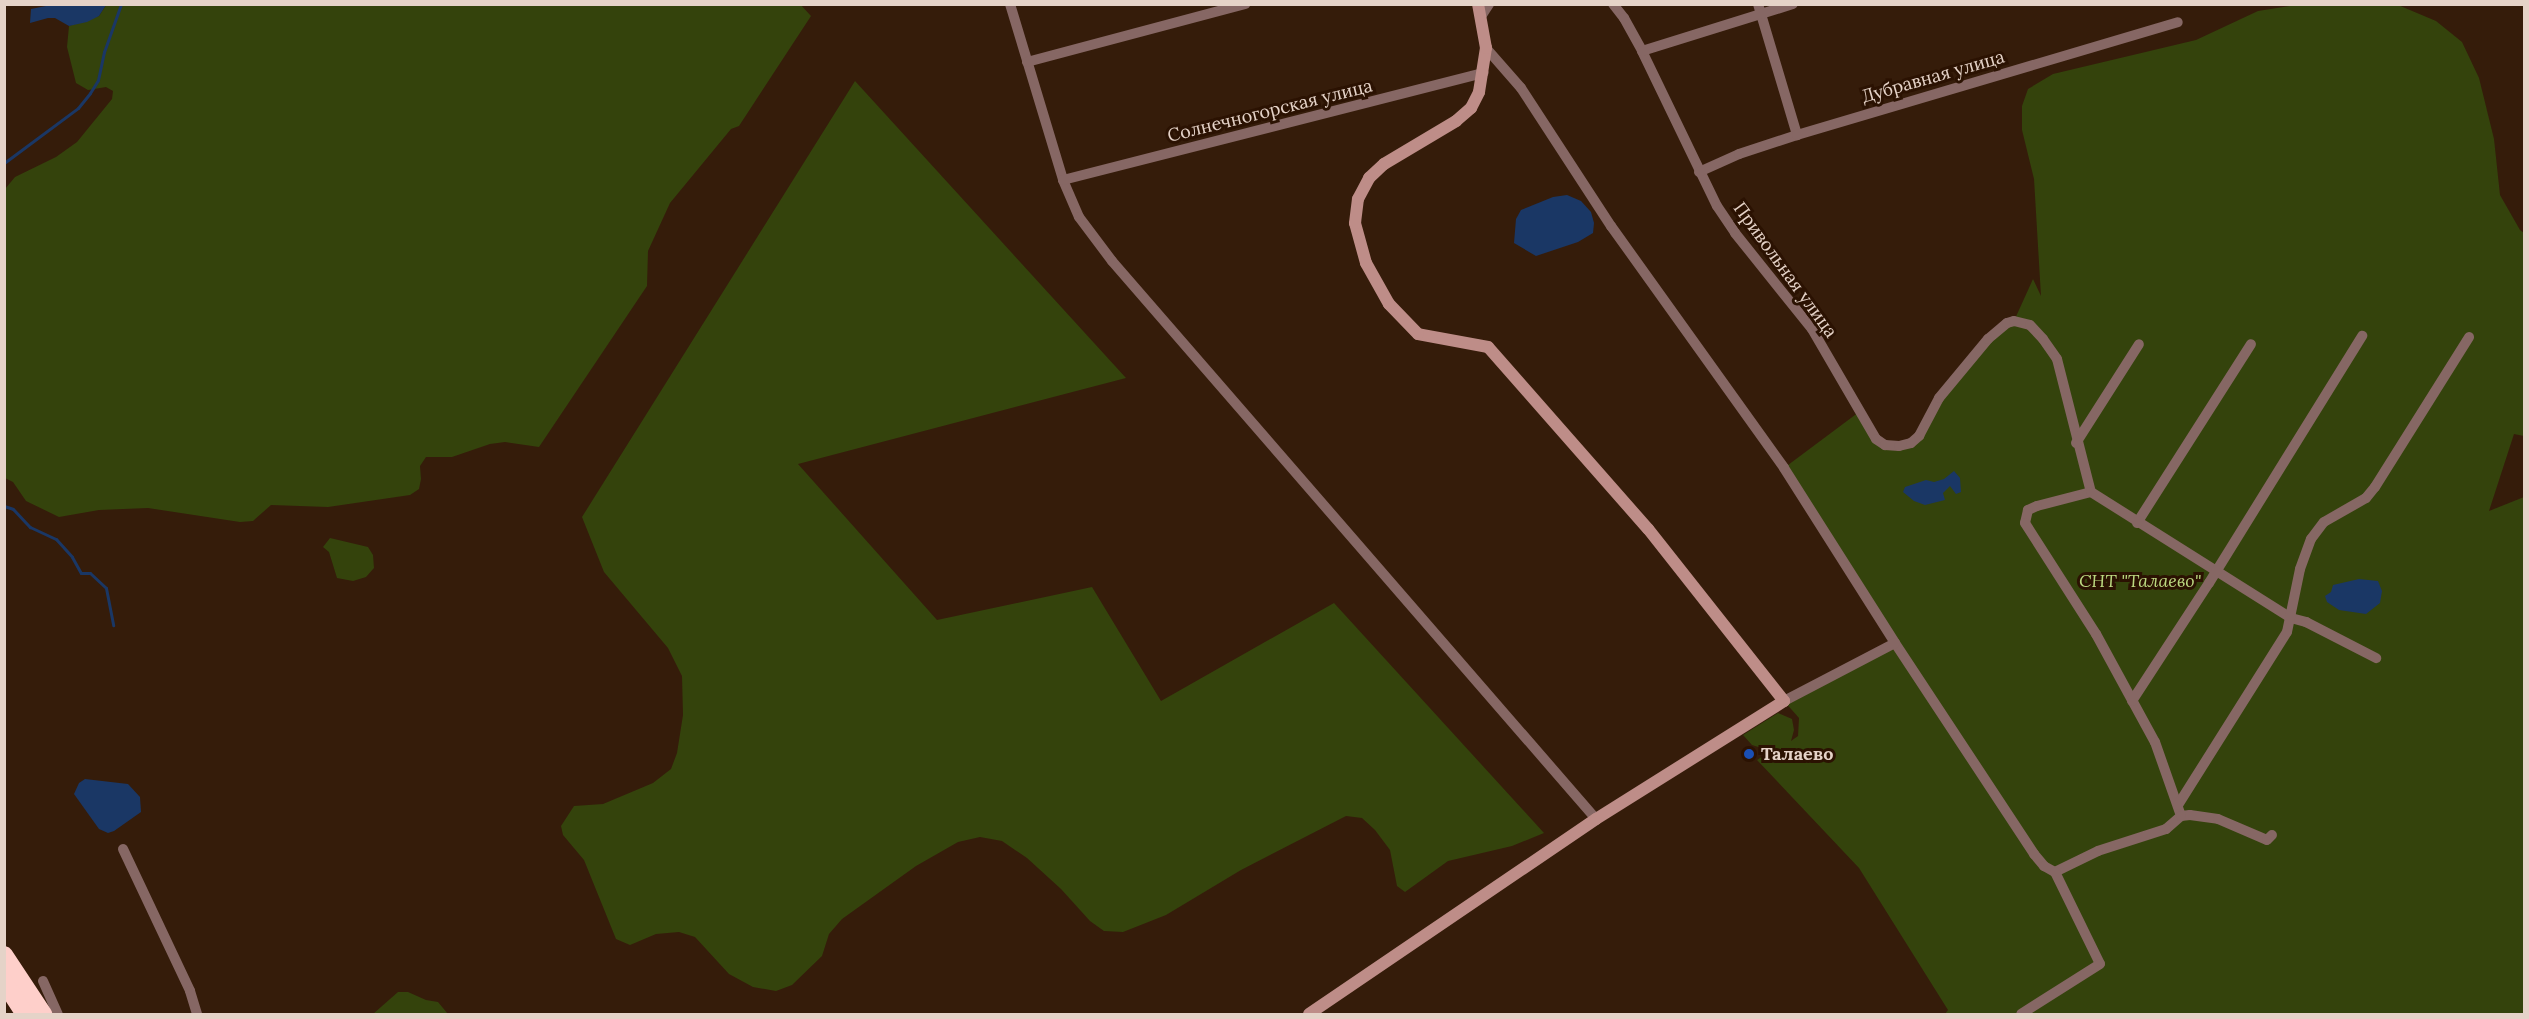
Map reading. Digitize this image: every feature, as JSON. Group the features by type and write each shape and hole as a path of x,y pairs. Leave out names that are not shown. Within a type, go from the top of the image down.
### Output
{"highway":[{"path":"4,955 43,1014"},
{"path":"4,982 25,1014"}],"street":[{"path":"1010,4 1063,180 1079,217 1112,261 1596,819"},
{"path":"1027,62 1245,4"},
{"path":"1478,4 1486,48 1484,73 1472,108 1428,139 1384,164 1369,178 1358,199 1355,223 1366,263 1389,304 1418,334 1488,347 1648,529 1784,701"},
{"path":"1480,18 1489,4"},
{"name":"Привольная улица","path":"1613,4 1642,51 1699,172 1735,233 1812,329 1870,432 1885,445 1911,442 1919,436 1933,407 1946,389 1988,339 2007,323 2014,321 2030,325 2057,359 2076,443"},
{"path":"1642,51 1760,9 1793,4"},
{"path":"1760,9 1797,135"},
{"name":"Дубравная улица","path":"1699,172 1739,154 1797,135 2178,22"},
{"path":"1486,48 1521,88 1611,226 1784,468 1895,644 2034,854 2044,867 2055,872 2100,964 2021,1014"},
{"name":"Солнечногорская улица","path":"1063,180 1484,73"},
{"path":"2132,701 2362,336"},
{"path":"2178,805 2286,632 2292,618 2298,578 2311,539 2324,522 2366,498 2375,488 2469,337"},
{"path":"2139,344 2076,443 2091,492 2137,523 2292,618 2306,622 2376,658"},
{"path":"2137,523 2251,344"},
{"path":"2091,492 2028,510 2025,523 2096,634 2155,742 2181,816"},
{"path":"1309,1014 1596,819 1784,701 1895,644"},
{"path":"2055,872 2098,851 2166,829 2181,816 2218,819 2266,840 2272,835"},
{"path":"123,849 190,991 197,1014"},
{"path":"43,981 58,1014"}],"green space":[{"path":"800,4 811,16 739,126 731,129 670,203 648,251 647,286 539,447 505,442 490,444 452,457 426,457 420,466 419,489 410,495 328,507 271,505 253,521 240,522 148,508 99,510 59,517 26,501 13,482 5,478 5,189 15,177 56,157 77,142 112,99 113,91 106,87 88,90 76,83 67,47 69,26 99,16 106,5"},
{"name":"СНТ \"Талаево\"","path":"2296,5 2398,5 2436,21 2462,42 2479,78 2494,139 2500,195 2524,233 2524,436 2514,434 2489,511 2524,497 2524,1014 1945,1014 1948,1010 1859,868 1757,760 1771,751 1752,745 1743,735 1778,713 1792,719 1794,730 1791,741 1798,736 1799,718 1784,701 1895,643 1784,468 1859,412 1885,445 1912,443 1933,407 1988,339 2014,321 2033,279 2041,296 2034,179 2022,130 2022,106 2028,89 2053,74 2196,40 2258,11"},
{"path":"855,81 1126,378 798,464 937,620 1092,587 1161,701 1334,603 1544,833 1512,846 1448,861 1405,892 1397,886 1390,850 1375,830 1362,818 1346,816 1241,870 1166,915 1123,932 1104,931 1090,921 1061,889 1027,858 1002,841 980,837 958,842 916,866 842,919 829,934 822,956 792,985 776,991 753,987 729,974 695,937 679,932 656,934 630,945 616,939 584,860 563,835 561,826 574,806 603,804 653,783 671,769 677,753 683,715 682,676 668,648 604,572 582,517"},
{"path":"330,538 368,547 373,555 374,568 366,577 353,581 337,578 329,552 323,547"},
{"path":"398,992 408,992 426,1000 438,1002 448,1014 373,1014"}],"water":[{"path":"51,5 106,5 99,16 87,22 69,26 55,18 48,18 30,23 31,9"},
{"path":"1567,195 1581,201 1591,212 1594,223 1593,233 1578,242 1536,256 1514,243 1516,219 1521,210 1553,197"},
{"path":"1954,471 1960,478 1961,492 1956,494 1950,486 1943,493 1945,500 1925,505 1914,501 1903,492 1905,487 1926,480 1934,482 1944,479"},
{"path":"2359,579 2378,581 2382,591 2380,603 2366,614 2339,610 2327,602 2325,596 2331,592 2333,585"},
{"path":"85,779 128,784 140,797 141,812 114,831 108,833 99,829 74,794 79,783"}],"waterway":[{"path":"4,163 78,108 90,93 98,80 104,52 121,4"},
{"path":"4,506 13,509 30,527 56,539 72,557 81,573 90,573 106,588 113,625"}],"place":[{"name":"Талаево","path":"1749,754"}]}
